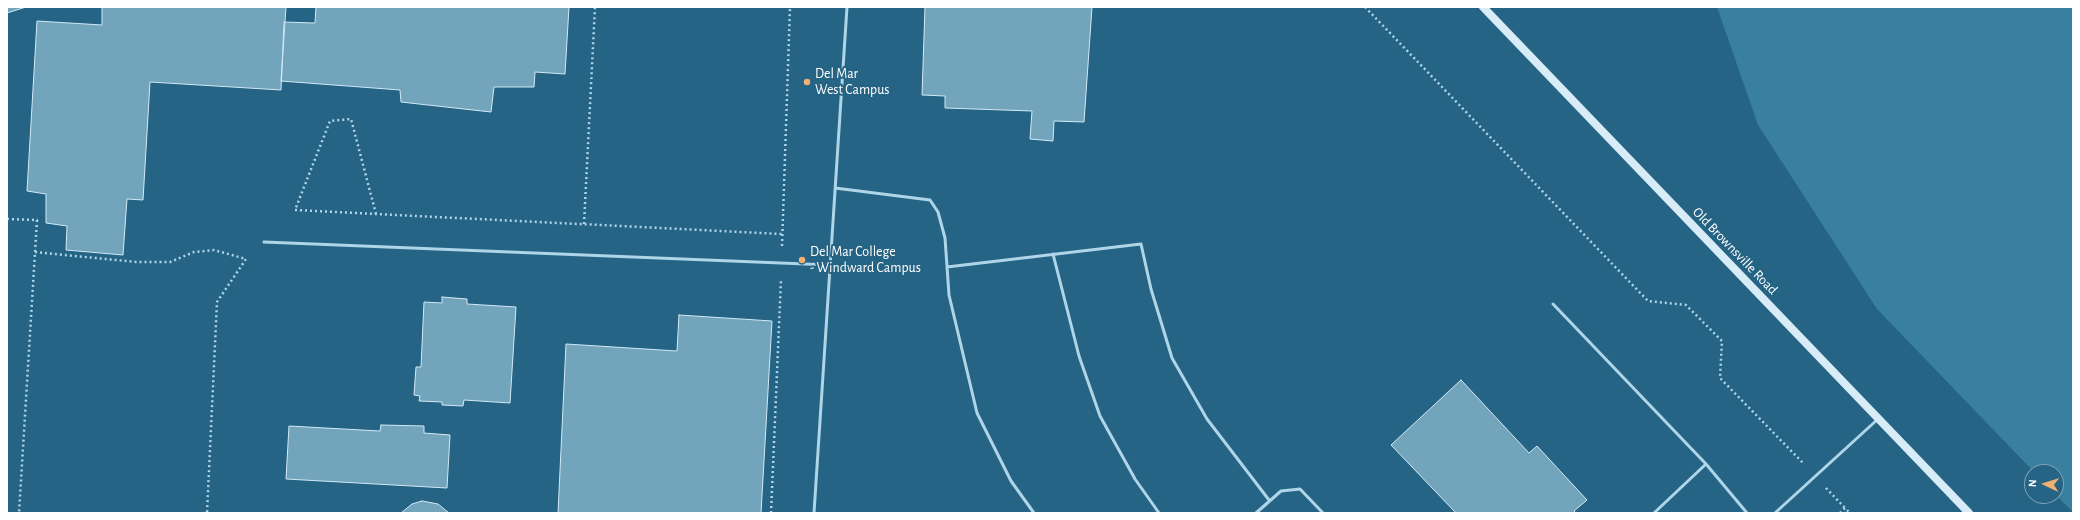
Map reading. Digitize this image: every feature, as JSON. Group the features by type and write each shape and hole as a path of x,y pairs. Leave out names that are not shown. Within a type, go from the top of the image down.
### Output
{"main road":[{"name":"Old Brownsville Road","path":"1483,7 1969,513"}],"lane":[{"path":"814,513 847,7"},
{"path":"835,188 930,200 938,212 945,238 949,295 977,413 1011,481 1034,513"},
{"path":"264,242 830,265"},
{"path":"947,267 1141,244 1151,289 1172,358 1207,419 1269,500"},
{"path":"1053,254 1079,356 1100,416 1135,479 1160,513"},
{"path":"1553,304 1706,464 1747,513"},
{"path":"1775,513 1878,419"},
{"path":"1654,513 1706,464"},
{"path":"1256,513 1269,500 1282,491 1300,489 1323,513"}],"path":[{"path":"584,224 595,7"},
{"path":"1365,7 1648,301 1686,305 1722,341 1720,378 1850,513"},
{"path":"376,214 351,119 330,121 295,210 376,214 782,234"},
{"path":"7,219 37,220 19,513"},
{"path":"35,252 136,262 170,262 194,252 214,250 246,259 217,302 206,513"},
{"path":"1840,513 1845,508"}],"shaded area":[{"path":"1717,7 2073,7 2073,512 2064,503 2064,464 2026,464 1877,309 1758,125"}],"building":[{"path":"7,7 26,7 7,13"},
{"path":"102,7 316,7 315,23 284,22 281,90 150,82 143,200 127,199 123,255 66,250 67,226 46,223 46,194 27,191 37,21 102,25"},
{"path":"286,7 569,7 565,74 535,72 534,87 494,87 491,112 401,102 400,90 281,81"},
{"path":"925,7 1092,7 1084,122 1054,121 1053,141 1030,139 1032,111 945,108 945,96 922,95"},
{"path":"442,297 467,299 467,304 516,307 510,403 464,400 463,406 442,405 442,402 419,401 420,396 414,395 416,367 421,367 424,302 442,303"},
{"path":"679,315 772,321 761,513 558,513 566,344 677,351"},
{"path":"1461,380 1529,453 1537,446 1587,500 1574,511 1576,513 1456,513 1391,445"},
{"path":"381,425 424,426 424,433 450,435 447,488 286,479 289,426 380,431"},
{"path":"422,501 438,504 449,513 401,513 412,504"}],"place":[{"name":"Del Mar West Campus","path":"807,82"},
{"name":"Del Mar College - Windward Campus","path":"802,260"}]}
